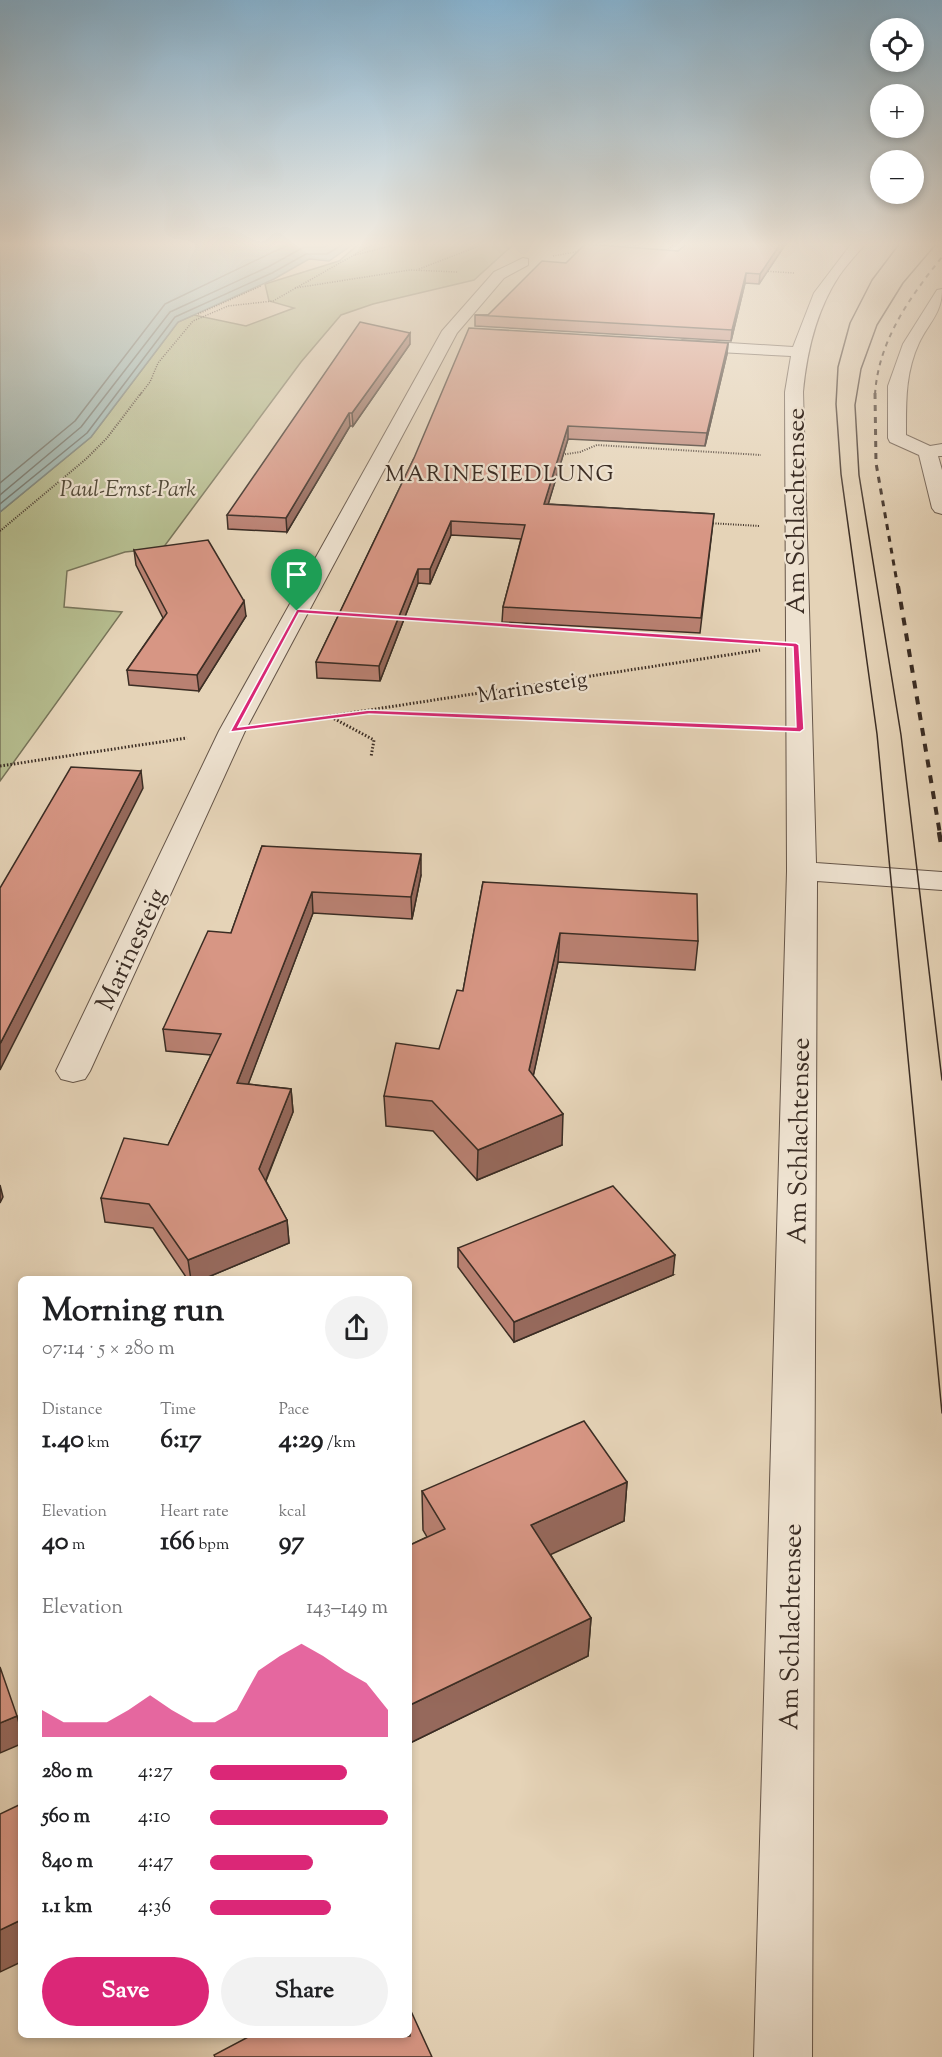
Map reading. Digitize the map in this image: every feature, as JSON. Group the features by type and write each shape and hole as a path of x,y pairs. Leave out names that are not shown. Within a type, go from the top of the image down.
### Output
{"street":[{"name":"Marinesteig","path":"73,1071 232,730 446,339"},
{"name":"Am Schlachtensee","path":"783,2057 802,871 796,645 797,529 794,392 798,352 804,339"},
{"path":"914,339 897,386 897,438 935,451 942,508"},
{"path":"670,344 798,352"},
{"path":"802,871 942,881"}],"path":[{"path":"0,531 86,459 107,438 150,382 158,363 178,339"},
{"path":"551,455 580,452 597,445 794,457"},
{"path":"704,523 797,529"},
{"path":"392,617 796,645"},
{"name":"Marinesteig","path":"0,766 232,730 369,712 796,645"},
{"path":"369,712 800,729"},
{"path":"330,717 374,740 371,757"}],"green space":[{"name":"Paul-Ernst-Park","path":"165,339 321,339 163,548 125,552 67,571 64,607 122,612 0,781 0,512 91,437"}],"water":[{"path":"0,339 165,339 91,437 0,512"}],"building":[{"path":"348,339 406,339 352,413 349,413 286,518 227,515"},
{"path":"464,339 659,339 728,343 707,433 568,426 544,504 714,514 701,618 503,607 525,525 451,521 430,569 418,569 379,666 316,662 414,458"},
{"path":"208,540 244,601 197,675 127,670 167,613 134,550"},
{"path":"71,767 141,771 0,1044 0,888"},
{"path":"262,846 421,854 411,897 312,892 237,1083 291,1089 259,1169 287,1220 188,1260 149,1204 101,1198 124,1138 168,1145 221,1034 163,1029 208,931 231,933"},
{"path":"483,882 697,894 698,941 560,933 529,1070 563,1114 478,1150 432,1101 384,1096 396,1043 439,1049 457,990 463,991"},
{"path":"613,1186 675,1255 514,1322 458,1248"},
{"path":"584,1421 627,1482 531,1525 591,1618 412,1704 412,1544 445,1529 422,1491"},
{"path":"0,1667 17,1716 0,1723"},
{"path":"18,1805 18,1921 0,1930 0,1814"},
{"path":"412,2013 432,2057 215,2057 214,2055 246,2038 412,2038"}],"tram line":[{"path":"846,339 838,367 836,404 841,474 877,734 942,1413"},
{"path":"872,339 861,369 855,405 859,475 901,735 942,1080"}],"railway":[{"path":"875,395 877,375 889,339"},
{"path":"875,395 876,463 898,588"},
{"path":"898,586 940,834"},
{"path":"939,832 942,849"}],"district":[{"name":"MARINESIEDLUNG","path":"500,473"}],"route":[{"path":"297,611 796,645 800,729 369,712 232,730 297,611"}]}
